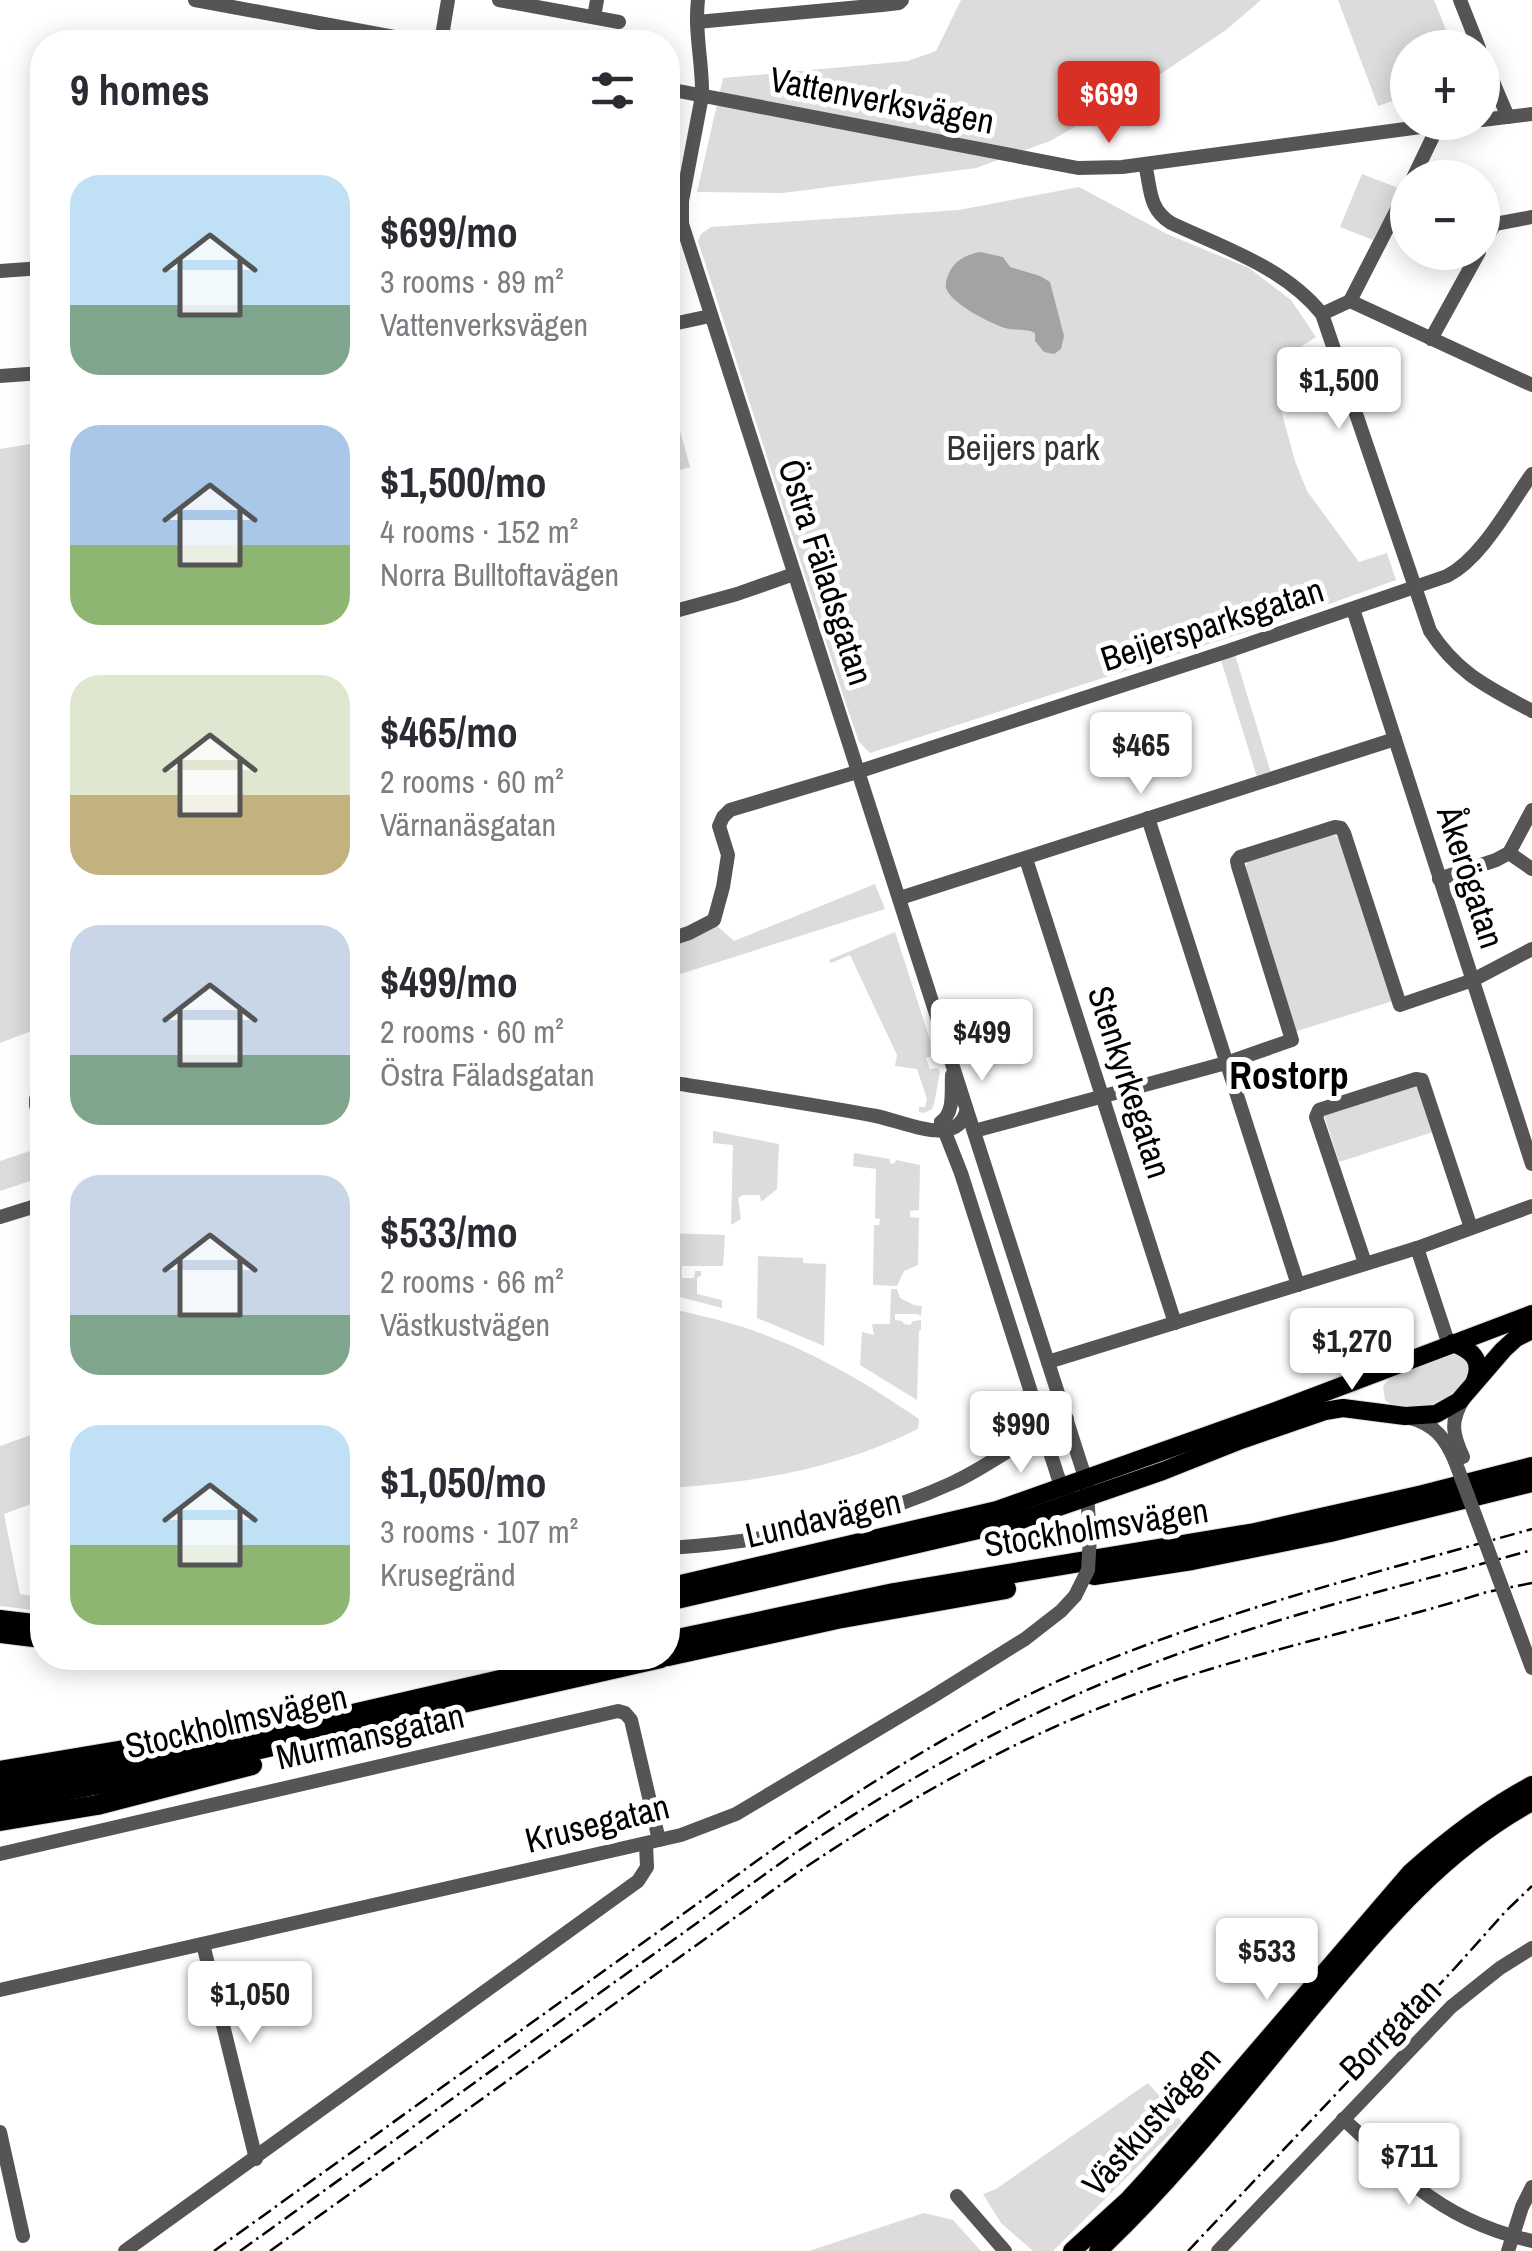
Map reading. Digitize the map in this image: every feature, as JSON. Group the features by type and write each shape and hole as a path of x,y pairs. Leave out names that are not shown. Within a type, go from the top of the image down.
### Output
{"highway":[{"name":"Stockholmsvägen","path":"680,1639 894,1593 1272,1530 1532,1466"},
{"name":"Stockholmsvägen","path":"680,1654 901,1606 1280,1542 1532,1482"},
{"name":"Stockholmsvägen","path":"0,1786 183,1752 540,1670"},
{"name":"Stockholmsvägen","path":"0,1803 150,1774 604,1670"},
{"path":"0,1821 117,1800 549,1682"},
{"path":"0,1771 438,1692"}],"main road":[{"name":"Lundavägen","path":"680,1599 1021,1520 1532,1314"},
{"name":"Lundavägen","path":"680,1584 997,1510 1062,1487 1083,1493 1324,1411 1344,1408 1397,1415 1436,1414 1471,1387 1516,1338 1532,1330"},
{"path":"1451,1344 1474,1354 1479,1371 1471,1387"},
{"path":"1388,1369 1376,1391 1380,1406 1397,1415"},
{"path":"0,1619 30,1623"},
{"path":"0,1634 30,1638"},
{"name":"Västkustvägen","path":"1072,2251 1149,2177 1410,1873 1446,1841 1532,1785"},
{"name":"Västkustvägen","path":"1098,2251 1187,2157 1406,1898 1464,1848 1532,1802"}],"street":[{"path":"195,0 275,7 371,30"},
{"path":"442,30 448,0"},
{"path":"500,0 618,22"},
{"path":"594,17 598,0"},
{"name":"Östra Fäladsgatan","path":"680,208 702,96 698,0"},
{"path":"697,22 902,0"},
{"path":"1460,0 1472,30"},
{"name":"Vattenverksvägen","path":"680,92 1058,165 1101,168 1390,131"},
{"path":"1500,98 1508,117"},
{"path":"1500,118 1532,114"},
{"path":"1146,164 1154,205 1164,219 1269,268 1300,289 1322,314 1430,631 1461,669 1532,710"},
{"path":"1500,223 1532,217"},
{"path":"1322,314 1350,301 1390,223"},
{"name":"Östra Fäladsgatan","path":"680,237 741,404 900,898 1067,1420 1083,1493"},
{"path":"0,270 30,269"},
{"path":"1431,338 1468,270"},
{"path":"1350,301 1532,386"},
{"path":"680,322 710,316"},
{"path":"0,376 30,374"},
{"name":"Beijersparksgatan","path":"680,936 714,920 728,855 720,826 730,810 857,772 1447,576 1475,556 1532,474"},
{"path":"680,609 794,574"},
{"name":"Åkerögatan","path":"1353,609 1532,1164"},
{"path":"900,898 1395,739"},
{"path":"1439,879 1508,854 1532,810"},
{"path":"1148,818 1298,1285"},
{"path":"974,1131 1226,1063 1292,1040 1238,866 1240,857 1341,828 1400,1005 1473,980 1532,949"},
{"path":"1508,854 1532,869"},
{"name":"Stenkyrkegatan","path":"1026,859 1175,1323"},
{"name":"Östra Fäladsgatan","path":"950,1108 952,1063"},
{"path":"1365,1263 1316,1117 1318,1110 1422,1080 1472,1228"},
{"path":"680,1084 907,1122 928,1130 942,1127 962,1123 966,1112 950,1108 942,1127 961,1173 1062,1487"},
{"path":"1048,1362 1417,1248 1532,1206"},
{"path":"0,1217 30,1208"},
{"path":"1417,1248 1451,1344"},
{"path":"1471,1387 1457,1411 1453,1430 1459,1459 1532,1668"},
{"path":"1397,1415 1432,1426 1459,1459 1532,1647"},
{"path":"680,1547 714,1545 846,1520 910,1501 988,1465 1042,1428 1067,1420"},
{"name":"Krusegatan","path":"0,1990 653,1842 736,1814 1025,1640 1061,1611 1075,1596 1088,1570 1089,1529 1083,1493"},
{"name":"Murmansgatan","path":"0,1854 618,1710 631,1720 653,1842"},
{"path":"125,2251 638,1881 648,1867 653,1842"},
{"path":"202,1944 256,2159"},
{"name":"Borrgatan","path":"1218,2251 1451,2007 1532,1948"},
{"path":"1343,2119 1418,2188 1510,2244 1532,2241"},
{"path":"0,2132 23,2236"},
{"path":"1510,2244 1532,2186"},
{"path":"956,2196 1005,2251"}],"green space":[{"path":"961,0 1261,0 1226,30 1125,98 1050,141 976,168 783,193 697,192 723,78 908,61 936,51"},
{"path":"1338,0 1434,0 1446,30 1390,30 1390,102 1378,106"},
{"path":"1362,174 1390,185 1390,209 1373,240 1340,227"},
{"name":"Beijers park","path":"1079,187 1167,234 1249,268 1291,300 1316,337 1296,350 1293,367 1278,399 1295,461 1307,491 1359,562 1387,553 1396,580 870,753 859,742 846,704 698,241 711,227 959,210"},
{"path":"680,431 690,467 680,470"},
{"path":"30,444 30,1032 0,1043 0,449"},
{"path":"1235,655 1271,773 1257,777 1221,660"},
{"path":"1333,835 1342,838 1393,1001 1294,1032 1243,871 1248,861"},
{"path":"875,884 885,909 680,974 680,939 717,926 734,941"},
{"path":"895,932 935,1055 926,1058 930,1069 938,1068 940,1072 934,1104 924,1113 919,1112 919,1107 925,1107 927,1099 917,1069 895,1066 897,1055 850,955 831,963 829,960"},
{"path":"1417,1085 1433,1132 1339,1162 1324,1115"},
{"path":"713,1131 779,1144 777,1189 761,1202 760,1195 738,1198 741,1219 731,1225 733,1145 713,1143"},
{"path":"30,1151 30,1181 0,1191 0,1161"},
{"path":"854,1153 890,1159 894,1164 896,1160 920,1165 919,1210 910,1211 910,1217 919,1218 918,1265 904,1271 897,1286 873,1285 874,1225 879,1225 880,1219 875,1218 876,1169 853,1166"},
{"path":"680,1233 725,1235 723,1266 682,1266 682,1278 694,1278 695,1271 701,1271 697,1294 722,1300 722,1308 680,1297"},
{"path":"758,1256 803,1258 803,1263 826,1264 824,1346 757,1318"},
{"path":"891,1289 897,1289 900,1298 922,1306 921,1316 895,1314 895,1320 904,1324 921,1320 917,1400 860,1365 862,1332 874,1335 872,1324 890,1324"},
{"path":"680,1311 754,1331 804,1351 919,1419 918,1429 859,1454 733,1482 680,1487"},
{"path":"1453,1353 1464,1356 1472,1372 1445,1399 1429,1406 1408,1408 1395,1407 1385,1400 1383,1386 1392,1375"},
{"path":"30,1435 30,1504 4,1514 20,1594 30,1595 30,1610 0,1606 0,1446"},
{"path":"1148,2083 1182,2122 1053,2251 1033,2251 1001,2223 983,2194 996,2189"},
{"path":"924,2213 953,2220 981,2251 809,2251"}],"shaded area":[{"path":"980,252 1003,257 1010,267 1050,282 1064,336 1061,349 1054,354 1044,352 1035,341 1035,333 990,322 949,294 946,284 952,268 962,258"}],"railway":[{"path":"214,2251 779,1845 877,1780 977,1721 1106,1661 1225,1617 1532,1529"},
{"path":"240,2251 789,1857 968,1748 1062,1701 1205,1644 1532,1550"},
{"path":"270,2251 797,1873 963,1772 1050,1729 1184,1677 1487,1592 1532,1583"},
{"path":"1188,2251 1532,1886"}],"district":[{"name":"Rostorp","path":"1289,1075"}]}
